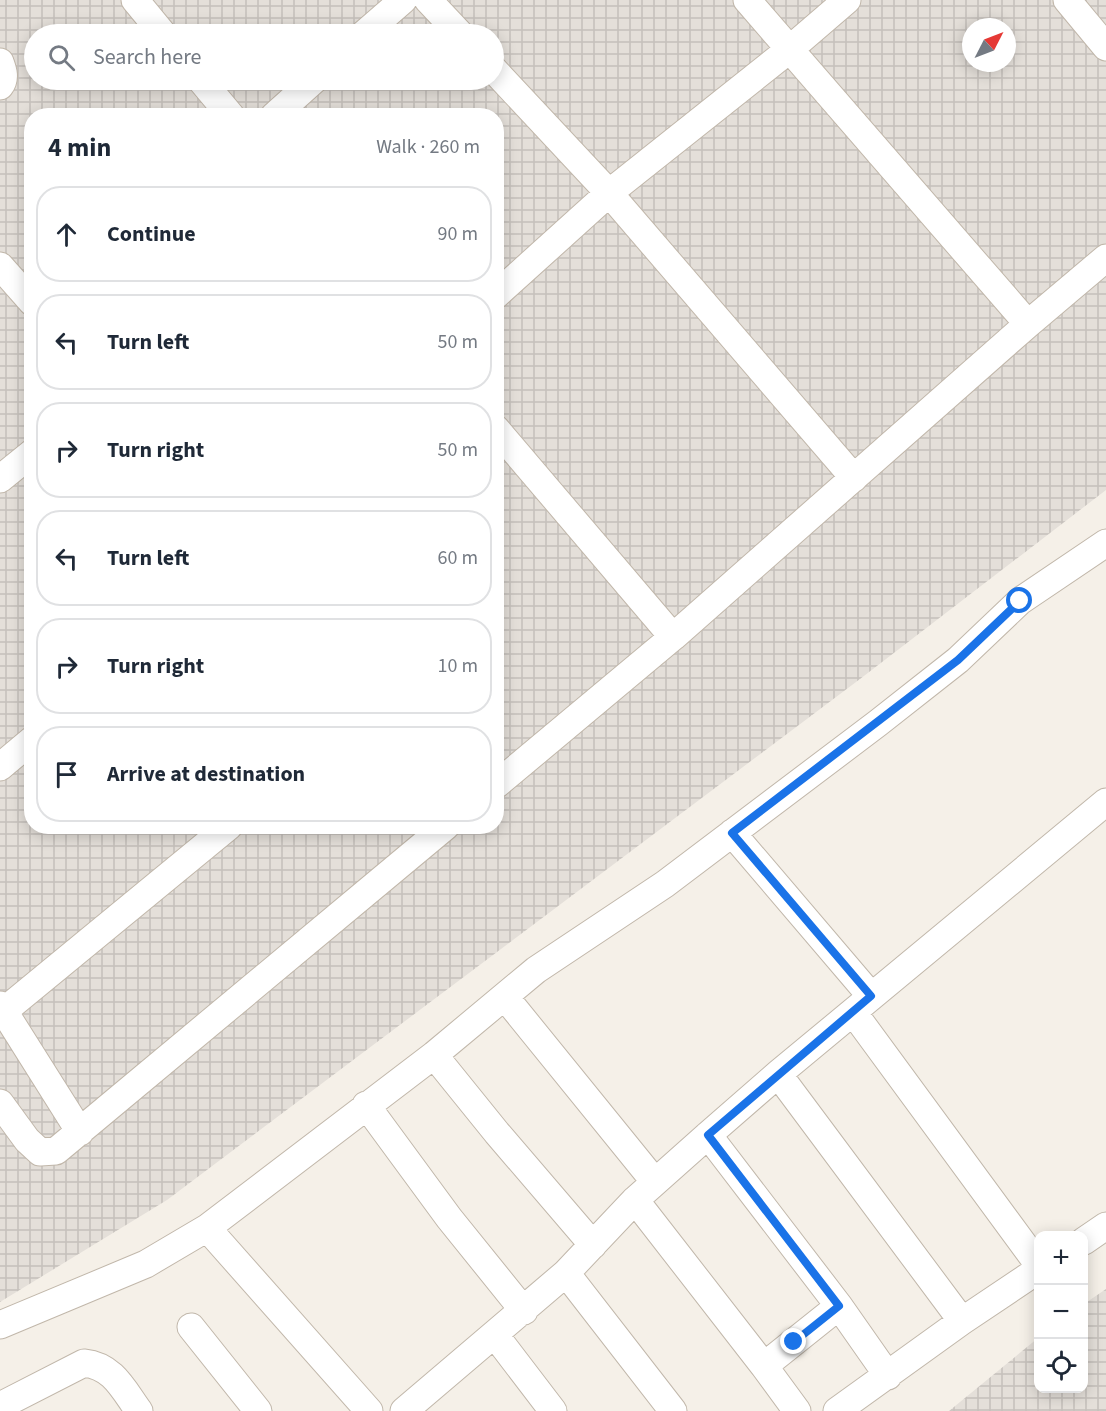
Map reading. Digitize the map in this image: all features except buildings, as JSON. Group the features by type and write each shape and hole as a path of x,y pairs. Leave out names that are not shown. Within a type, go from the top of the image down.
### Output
{"street":[{"path":"135,0 155,24"},
{"path":"375,24 403,0"},
{"path":"428,0 451,24"},
{"path":"747,0 1028,324"},
{"path":"504,288 609,193 790,49 847,0"},
{"path":"1067,0 1106,47"},
{"path":"0,62 4,71 3,82 0,86"},
{"path":"504,81 609,193 854,478"},
{"path":"209,90 224,108"},
{"path":"283,108 303,90"},
{"path":"504,778 674,637 1028,324 1106,258"},
{"path":"0,266 24,293"},
{"path":"504,438 674,637"},
{"path":"0,479 24,460"},
{"path":"0,1325 146,1264 207,1228 434,1055 536,970 665,884 958,660 1020,601 1106,543"},
{"path":"0,767 24,747"},
{"path":"421,1406 495,1335 566,1273 654,1182 778,1074 1106,801"},
{"path":"732,833 862,1004 1034,1258"},
{"path":"80,1132 2,1008 219,834"},
{"path":"0,1103 27,1140 40,1152 56,1151 436,834"},
{"path":"505,997 654,1182"},
{"path":"434,1055 593,1245"},
{"path":"778,1074 962,1321"},
{"path":"366,1105 449,1218 524,1311"},
{"path":"708,1135 839,1306 888,1376"},
{"path":"635,1200 797,1411"},
{"path":"1088,1238 1106,1227"},
{"path":"207,1228 369,1411"},
{"path":"566,1273 673,1411"},
{"path":"837,1411 962,1321 1034,1273"},
{"path":"764,1366 839,1306"},
{"path":"191,1327 258,1411"},
{"path":"495,1335 553,1411"},
{"path":"14,1404 84,1363 95,1364 108,1370 139,1411"}],"shaded area":[{"path":"0,0 1106,0 1106,490 860,679 167,1200 0,1302"},
{"path":"1106,1289 1106,1411 949,1411 1034,1341 1034,1393 1088,1393 1088,1301"}],"route":[{"path":"794,1342 839,1306 708,1135 871,996 732,833 958,660 1020,601"}]}
